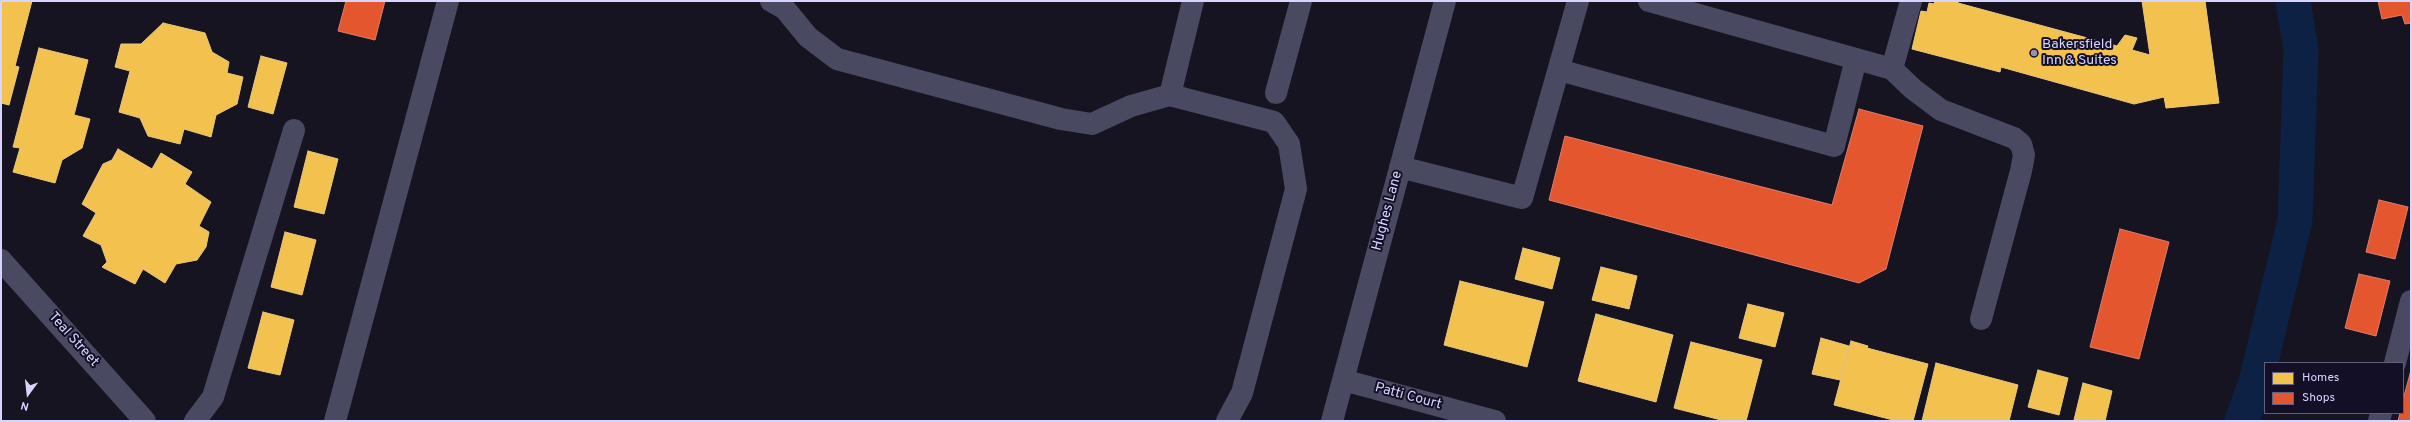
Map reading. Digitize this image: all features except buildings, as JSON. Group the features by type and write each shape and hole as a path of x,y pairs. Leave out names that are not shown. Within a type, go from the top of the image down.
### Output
{"street":[{"path":"335,421 448,1"},
{"path":"771,1 785,9 808,37 837,59 1061,119 1092,124 1132,106 1170,96 1274,122 1289,144 1296,189 1242,393 1227,421"},
{"path":"1170,96 1193,1"},
{"path":"1276,93 1300,1"},
{"name":"Hughes Lane","path":"1332,421 1445,1"},
{"path":"1400,167 1522,198 1578,1"},
{"path":"1649,1 1698,8 1856,59 1892,69 1913,89 1942,110 2014,138 2021,144 2024,155 2021,171 1981,319"},
{"path":"1892,69 1911,1"},
{"path":"1559,70 1834,146 1856,59"},
{"path":"194,421 213,397 294,130"},
{"name":"Teal Street","path":"1,260 145,421"},
{"path":"2395,362 2411,301"},
{"name":"Patti Court","path":"1343,380 1496,421"}],"waterway":[{"path":"2242,421 2256,382 2295,220 2301,50 2293,1"}],"place":[{"name":"Bakersfield Inn & Suites","path":"2034,53"}]}
